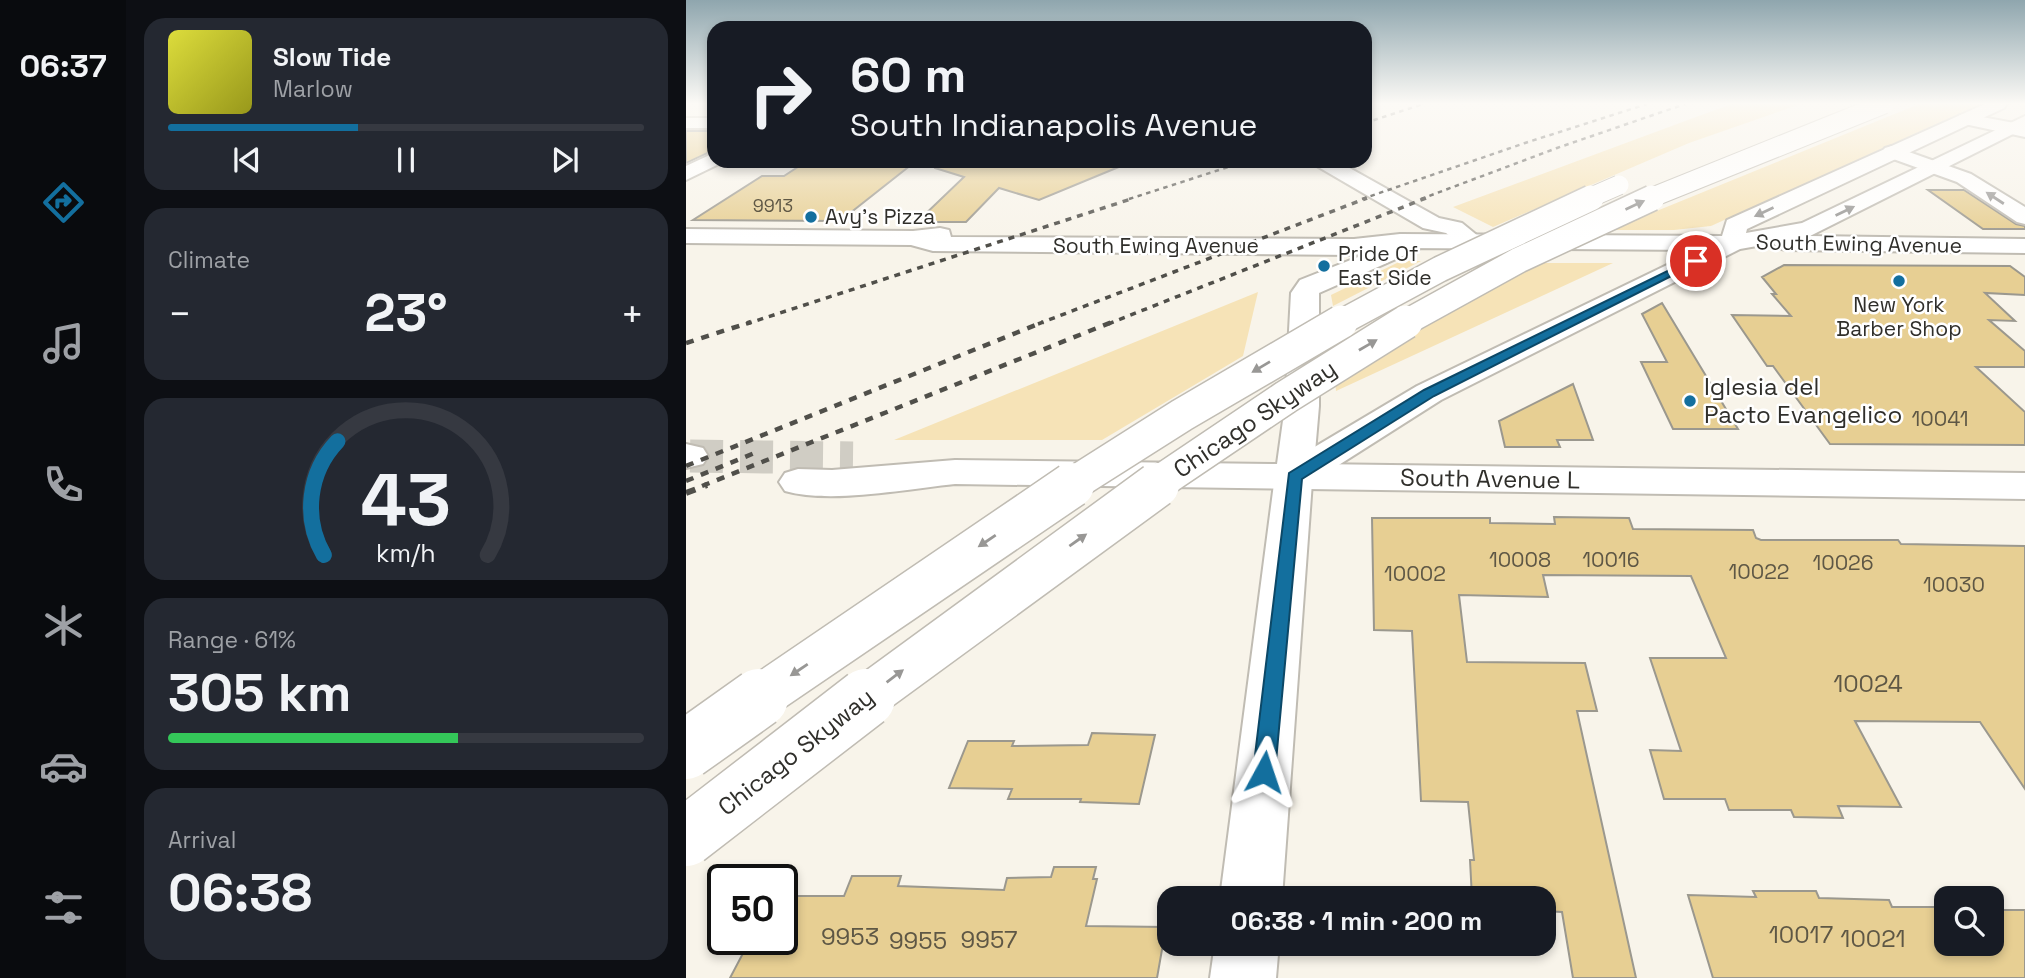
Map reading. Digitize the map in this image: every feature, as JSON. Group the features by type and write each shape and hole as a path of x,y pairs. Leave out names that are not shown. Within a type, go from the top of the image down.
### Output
{"main road":[{"name":"Chicago Skyway","path":"686,750 1017,520 1197,405 1320,332 1474,251 1558,211 1712,150"},
{"name":"Chicago Skyway","path":"686,837 806,743 1063,551 1239,428 1342,361 1519,260 1664,192 1770,150"},
{"path":"1733,243 1735,225 1897,150"},
{"path":"1294,477 1429,393 1733,243 1809,229 1970,150"},
{"path":"1892,152 1964,178 2025,217"},
{"path":"686,174 707,163"},
{"path":"1333,168 1431,223 1463,235"},
{"path":"1361,168 1453,218 1463,235"},
{"name":"South Ewing Avenue","path":"686,236 913,238 933,244 1340,247 1463,235 1733,243 2025,246"},
{"path":"1252,886 1302,406 1305,293 1310,286 1407,241"},
{"name":"South Avenue L","path":"853,458 955,472"},
{"name":"South Avenue L","path":"798,482 832,482 955,472 2025,486"},
{"path":"1243,978 1246,956"}],"shaded area":[{"path":"1608,150 1674,150 1493,227 1453,207"},
{"path":"1807,150 1880,150 1711,226 1674,230 1610,230"},
{"path":"1401,261 1421,261 1333,306 1331,295"},
{"path":"1537,263 1613,263 1336,391 1335,380 1410,329"},
{"path":"1258,292 1243,356 1102,440 894,440"}],"building":[{"path":"686,150 707,150 707,153 686,163"},
{"path":"796,168 907,168 840,221 693,220 762,176 784,176"},
{"path":"935,168 1116,168 1039,200 999,188 966,222 917,222 964,177"},
{"path":"1928,190 1964,190 2016,224 2025,226 2025,229 1983,229"},
{"path":"1784,265 2010,266 2025,277 2025,295 1985,293 2015,321 1989,320 2025,351 2025,367 1976,367 2025,412 2025,445 1830,444 1773,366 1767,366 1732,315 1791,316 1772,294 1776,294 1762,277"},
{"name":"Iglesia del Pacto Evangelico","path":"1662,303 1738,429 1673,429 1641,362 1667,362 1642,314"},
{"path":"1573,384 1593,440 1557,440 1560,447 1505,447 1499,421"},
{"path":"1554,517 1629,518 1633,529 1753,530 1756,538 1761,540 1898,540 1901,544 2025,546 2025,789 1980,722 1855,721 1901,807 1838,806 1843,818 1794,817 1791,810 1729,810 1725,799 1664,799 1650,750 1681,751 1650,658 1726,658 1691,576 1543,575 1548,597 1459,595 1467,662 1585,663 1597,711 1577,711 1636,978 1573,978 1562,912 1556,912 1556,886 1471,886 1470,860 1474,860 1468,802 1421,801 1412,631 1374,630 1372,518 1490,518 1490,523 1555,524"},
{"path":"1092,733 1155,735 1139,804 1080,802 1081,799 1008,799 1012,789 949,788 968,741 1014,741 1012,746 1088,745"},
{"path":"1054,867 1096,867 1093,879 1097,879 1086,926 1157,927 1157,956 1161,956 1157,978 730,978 742,955 798,955 798,896 844,896 852,876 901,876 898,886 1004,890 1007,878 1051,877"},
{"path":"1753,891 1816,891 1819,898 1889,900 1892,907 1934,907 1934,956 2004,956 2004,910 2025,910 2025,978 1713,978 1688,895 1756,897"}],"tunnel":[{"path":"690,456 853,458"}],"railway":[{"path":"1362,199 1506,150"},
{"path":"1421,199 1553,150"},
{"path":"1129,199 1225,168"},
{"path":"746,324 1134,198"},
{"path":"1039,324 1367,198"},
{"path":"1108,324 1426,198"},
{"path":"686,343 751,322"},
{"path":"1039,324 1043,322"},
{"path":"702,486 1112,322"},
{"path":"686,466 1039,324"},
{"path":"686,481 757,452"},
{"path":"686,493 707,485"}],"place":[{"name":"Avy's Pizza","path":"811,217"},
{"name":"Pride Of East Side","path":"1324,266"},
{"name":"New York Barber Shop","path":"1899,281"},
{"name":"Iglesia del Pacto Evangelico","path":"1690,401"}],"route":[{"path":"1264,772 1294,477 1429,393 1696,261"}]}
